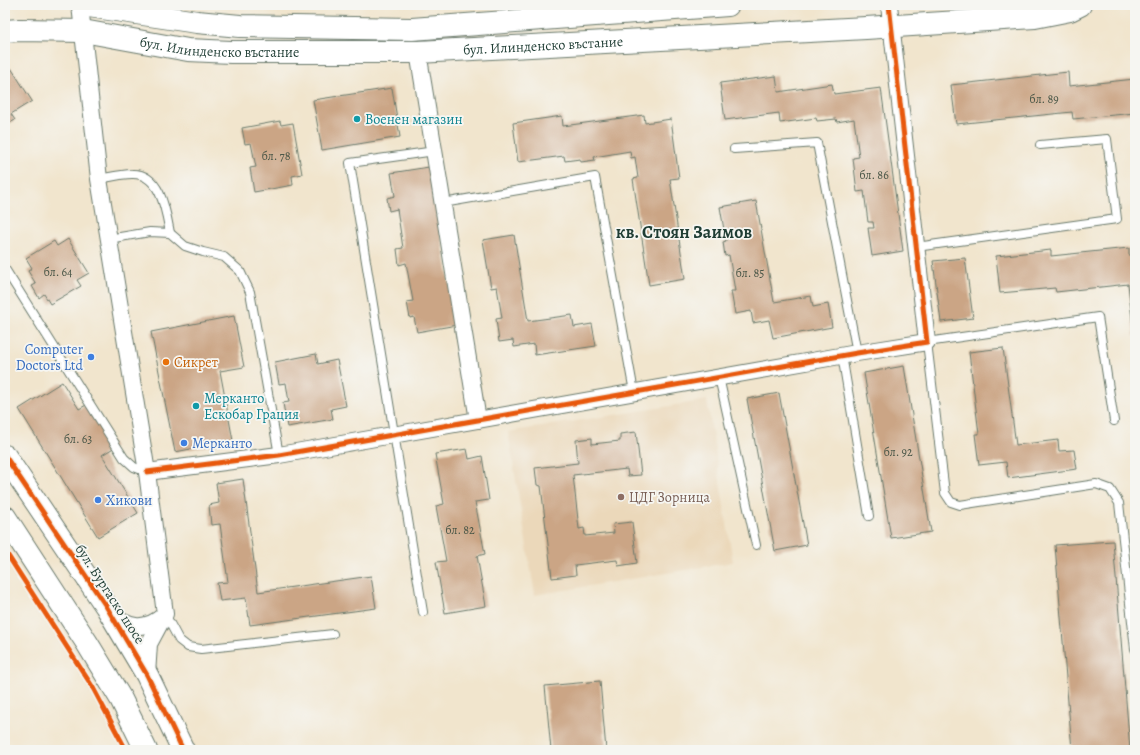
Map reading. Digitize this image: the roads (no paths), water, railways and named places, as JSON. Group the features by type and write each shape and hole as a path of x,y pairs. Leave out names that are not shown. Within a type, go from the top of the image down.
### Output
{"main road":[{"name":"бул. Илинденско въстание","path":"81,5 196,22 240,26 412,29 728,5"},
{"name":"бул. Илинденско въстание","path":"5,31 83,31 188,50 230,52 418,52 891,27 1035,17 1070,10 1080,5"},
{"name":"бул. Бургаско шосе","path":"5,456 106,606 147,675 183,750"},
{"path":"5,517 121,698 146,750"}],"street":[{"path":"81,5 99,179 147,472 165,614 148,644 147,675"},
{"path":"147,472 279,455 849,354 927,342 889,5"},
{"path":"418,52 478,420"},
{"path":"106,606 111,614 119,621 128,625 148,625 157,621 165,614"}],"lane":[{"path":"916,247 1117,220 1107,139 1040,145"},
{"path":"734,149 817,143 849,354 869,516"},
{"path":"423,612 350,163 435,151"},
{"path":"99,179 133,174 147,177 158,190 164,204 170,233 185,246 224,258 240,271 250,292 279,455"},
{"path":"443,203 595,177 634,392"},
{"path":"108,239 150,232 170,233"},
{"path":"5,269 124,458 134,467 147,472"},
{"path":"1114,421 1098,317 927,342 945,493 951,502 960,505 1096,484 1110,489 1119,503 1135,649"},
{"path":"719,377 756,545"},
{"path":"165,614 179,640 188,647 201,650 333,634"}],"place":[{"name":"Военен магазин","path":"357,119"},
{"name":"Computer Doctors Ltd","path":"91,357"},
{"name":"Сикрет","path":"166,362"},
{"name":"Мерканто Ескобар Грация","path":"196,406"},
{"name":"Мерканто","path":"184,443"},
{"name":"ЦДГ Зорница","path":"621,497"},
{"name":"Хикови","path":"98,500"}],"district":[{"name":"кв. Стоян Заимов","path":"684,232"}]}
